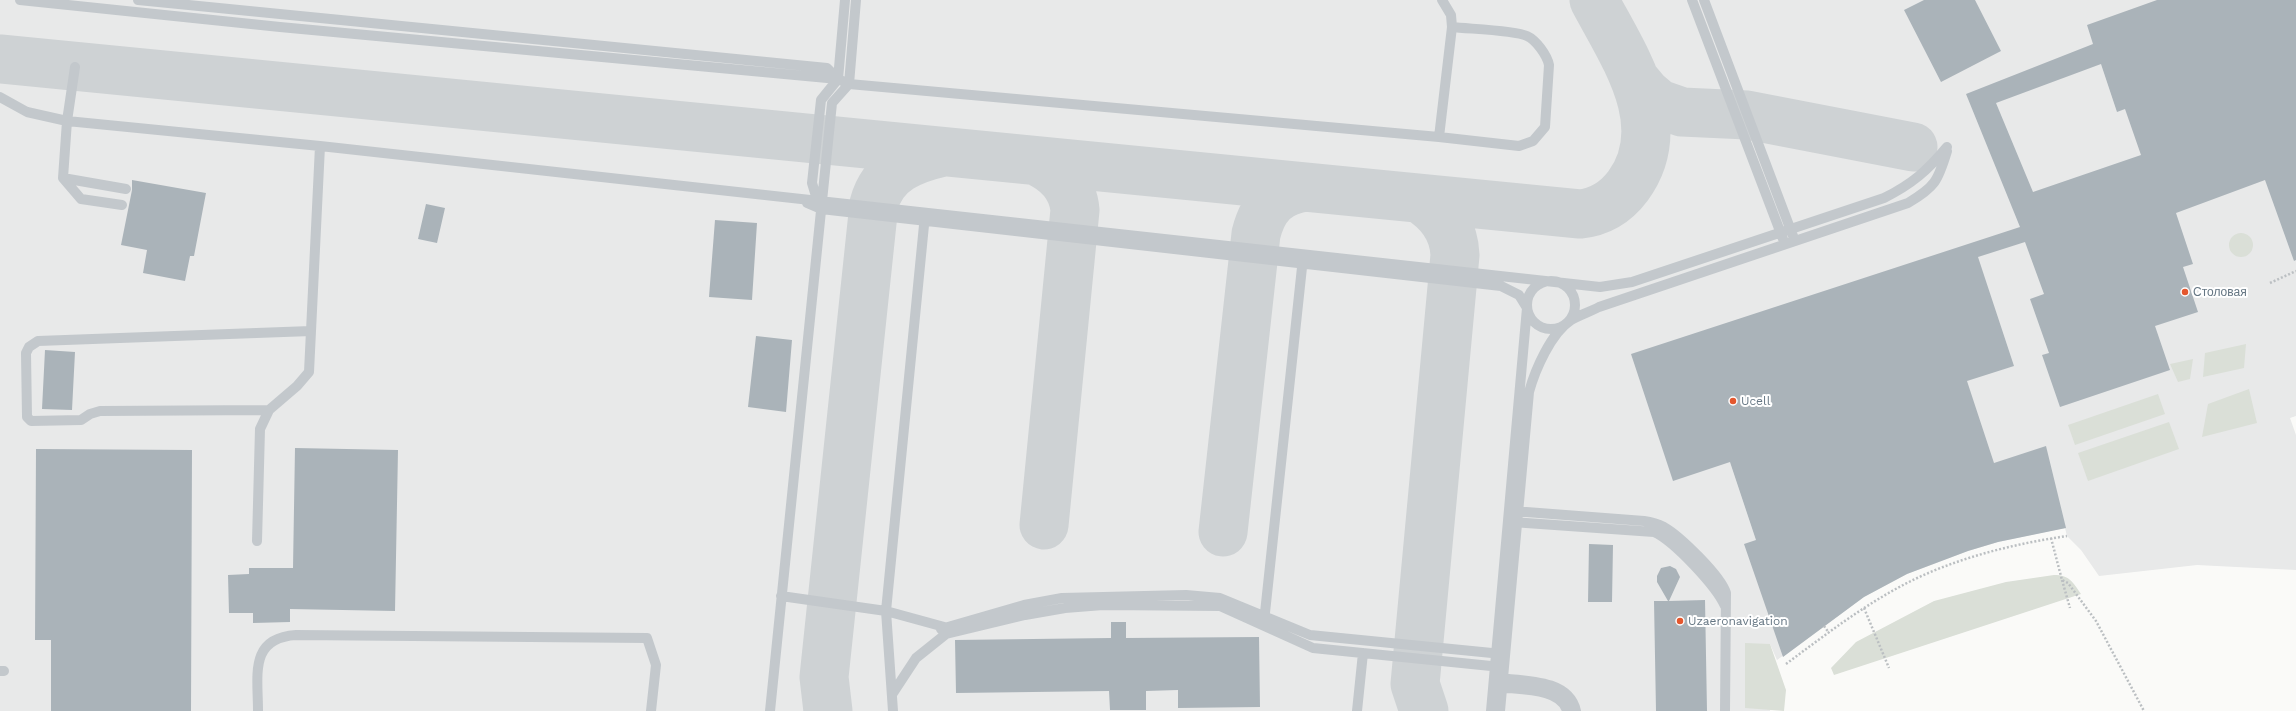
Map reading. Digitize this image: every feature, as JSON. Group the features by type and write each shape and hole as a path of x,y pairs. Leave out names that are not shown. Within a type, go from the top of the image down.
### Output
{"lane":[{"path":"20,0 280,27 838,79 849,84 1439,137 1519,146 1533,140 1545,127 1549,65 1548,60 1539,47 1524,35 1452,27"},
{"path":"138,0 827,68 838,79"},
{"path":"820,204 812,183 821,100 838,79 845,0"},
{"path":"770,711 820,204 832,102 849,84 856,0"},
{"path":"1439,137 1452,27 1451,15 1442,0"},
{"path":"1692,0 1791,244"},
{"path":"1704,0 1786,232"},
{"path":"76,67 68,121 63,178 81,199 122,205"},
{"path":"0,97 27,112 68,121 320,146 800,200 820,204 924,217 1303,259 1556,281 1600,287 1619,286 1786,232 1884,198 1922,176 1947,147 1940,176 1927,192 1908,203 1791,244 1599,307 1563,326 1547,329 1534,321 1517,293 1501,286 1303,259"},
{"path":"256,541 260,429 269,410 298,386 309,372 320,146"},
{"path":"1922,176 1927,192"},
{"path":"63,178 126,189"},
{"path":"893,711 893,693 886,611 924,217"},
{"path":"1264,621 1303,259"},
{"path":"1491,711 1498,683 1500,667 1514,511 1528,300 1535,287 1541,282 1556,281 1564,284 1575,297 1574,314 1570,321 1548,346 1531,386 1514,511"},
{"path":"269,410 100,411 90,414 81,420 31,421 27,417 26,353 29,347 38,341 311,331"},
{"path":"1514,511 1644,521 1664,527 1718,576 1726,593 1727,611 1725,711"},
{"path":"1513,522 1647,531 1658,534 1670,542 1711,583 1720,596 1727,611"},
{"path":"893,693 916,658 942,628 1024,605 1062,598 1100,595 1186,595 1220,598 1313,648 1500,667"},
{"path":"781,596 886,611 942,628 967,629"},
{"path":"916,658 946,634 1065,608 1118,605 1220,606 1310,635 1501,654"},
{"path":"258,711 258,659 265,646 281,636 296,634 647,638 652,648 656,665 651,711"},
{"path":"1357,711 1363,653"},
{"path":"1498,683 1500,711"},
{"path":"1498,683 1556,695 1565,704 1567,711"},
{"path":"1498,683 1559,688 1570,696 1576,711"}],"path":[{"path":"2270,283 2296,271"},
{"path":"1786,664 1864,608 1908,583 1944,568 2000,549 2067,536"},
{"path":"2051,538 2070,608"},
{"path":"2062,580 2068,584 2096,621 2144,711"},
{"path":"1864,608 1889,668"},
{"path":"1824,626 1829,632"}],"shaded area":[{"path":"0,0 2296,0 2296,416 2290,418 2296,435 2296,570 2197,565 2099,576 2081,550 2067,536 2065,528 1998,542 1968,551 1907,574 1864,597 1777,660 1770,644 1770,711 0,711"},
{"path":"2241,233 2250,236 2253,245 2250,254 2241,257 2232,254 2229,245 2232,236"},
{"path":"2246,344 2244,368 2203,377 2205,353"},
{"path":"2193,359 2190,379 2178,382 2170,364"},
{"path":"2249,389 2257,423 2202,437 2208,404"},
{"path":"2158,394 2165,414 2075,445 2068,425"},
{"path":"2169,422 2179,449 2088,481 2078,453"},
{"path":"2054,575 2063,576 2070,580 2081,594 1834,675 1831,668 1856,642 1934,601 2006,582"},
{"path":"1745,643 1770,644 1786,690 1784,711 1745,708"}],"building":[{"path":"1924,0 1975,0 2001,51 1941,82 1904,10"},
{"path":"2157,0 2296,0 2296,260 2294,261 2265,180 2176,213 2193,264 2183,267 2198,312 2155,326 2170,370 2060,407 2042,355 2049,353 2030,299 2044,294 2025,242 1978,257 2014,366 1967,381 1994,463 2046,446 2066,528 1998,542 1968,551 1907,574 1864,597 1783,657 1744,544 1756,540 1730,462 1673,481 1631,354 2020,227 1966,94 2093,44 2087,25","holes":["2101,64 2117,112 2125,109 2141,155 2033,192 1996,103"]},
{"path":"132,180 206,193 194,256 190,256 185,281 143,273 147,250 121,245 132,190"},
{"path":"426,204 445,208 437,243 418,239"},
{"path":"715,220 757,223 752,300 709,297"},
{"path":"756,336 792,340 786,412 748,407"},
{"path":"45,350 75,352 72,410 42,409"},
{"path":"295,448 398,450 395,611 290,609 290,622 253,623 253,613 229,613 228,575 249,574 249,568 293,568"},
{"path":"36,449 192,450 191,711 51,711 51,640 35,640"},
{"path":"1589,544 1613,545 1612,602 1588,602"},
{"name":"Uzaeronavigation","path":"1670,566 1676,569 1680,577 1669,601 1705,600 1707,711 1656,711 1654,601 1668,601 1657,582 1657,576 1661,568"},
{"path":"1111,622 1126,622 1126,638 1259,637 1260,707 1178,708 1178,690 1146,691 1146,710 1110,710 1109,691 956,693 955,640 1111,638"}],"taxiway":[{"path":"0,59 1580,214 1594,211 1607,205 1623,192 1641,163 1646,139 1645,115 1639,91 1618,44 1594,0"},
{"path":"1636,81 1646,93 1659,104 1682,112 1747,115 1913,147"},
{"path":"828,711 824,677 874,204 878,192 892,174 900,168 920,158 943,152"},
{"path":"1036,161 1057,174 1067,186 1074,201 1075,210 1044,525"},
{"path":"1223,532 1256,234 1267,208 1279,196 1287,192 1306,187"},
{"path":"1418,198 1433,209 1449,229 1455,255 1415,684 1424,711"}],"place":[{"name":"Столовая","path":"2185,292"},
{"name":"Ucell","path":"1733,401"},
{"name":"Uzaeronavigation","path":"1680,621"}]}
